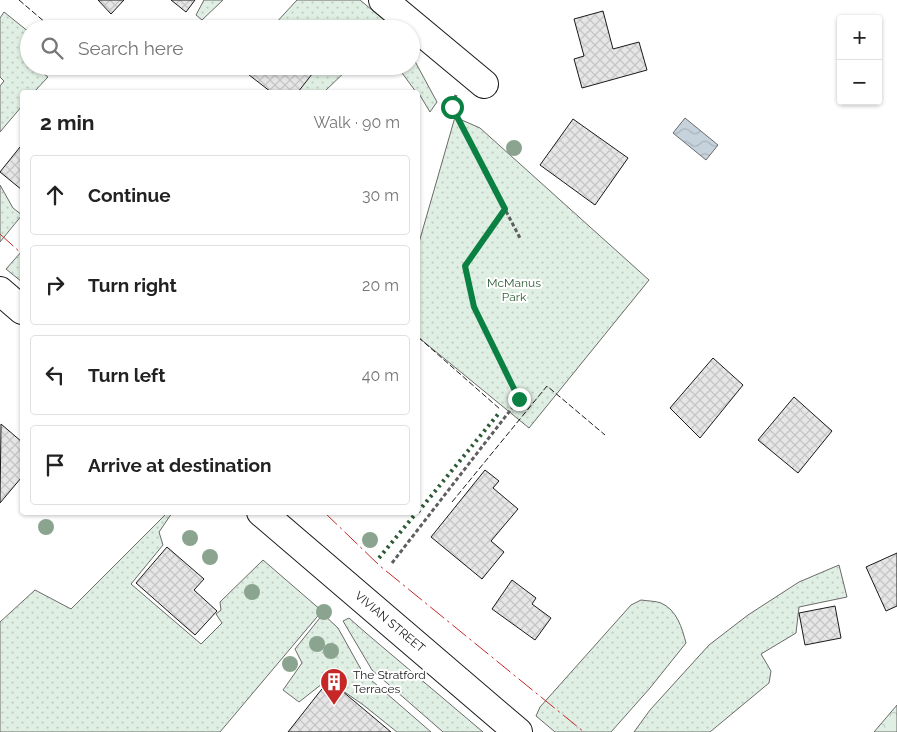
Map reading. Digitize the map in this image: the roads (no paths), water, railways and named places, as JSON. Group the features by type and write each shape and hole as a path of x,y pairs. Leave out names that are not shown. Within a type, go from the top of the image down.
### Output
{"main road":[{"path":"383,0 407,20"},
{"path":"420,31 474,76"},
{"path":"0,291 20,308"},
{"name":"VIVIAN STREET","path":"264,515 518,732"}],"water":[{"path":"685,118 718,145 706,160 673,133"}],"place":[{"name":"The Stratford Terraces","path":"334,706"}],"park label":[{"name":"McManus Park","path":"514,290"}]}
